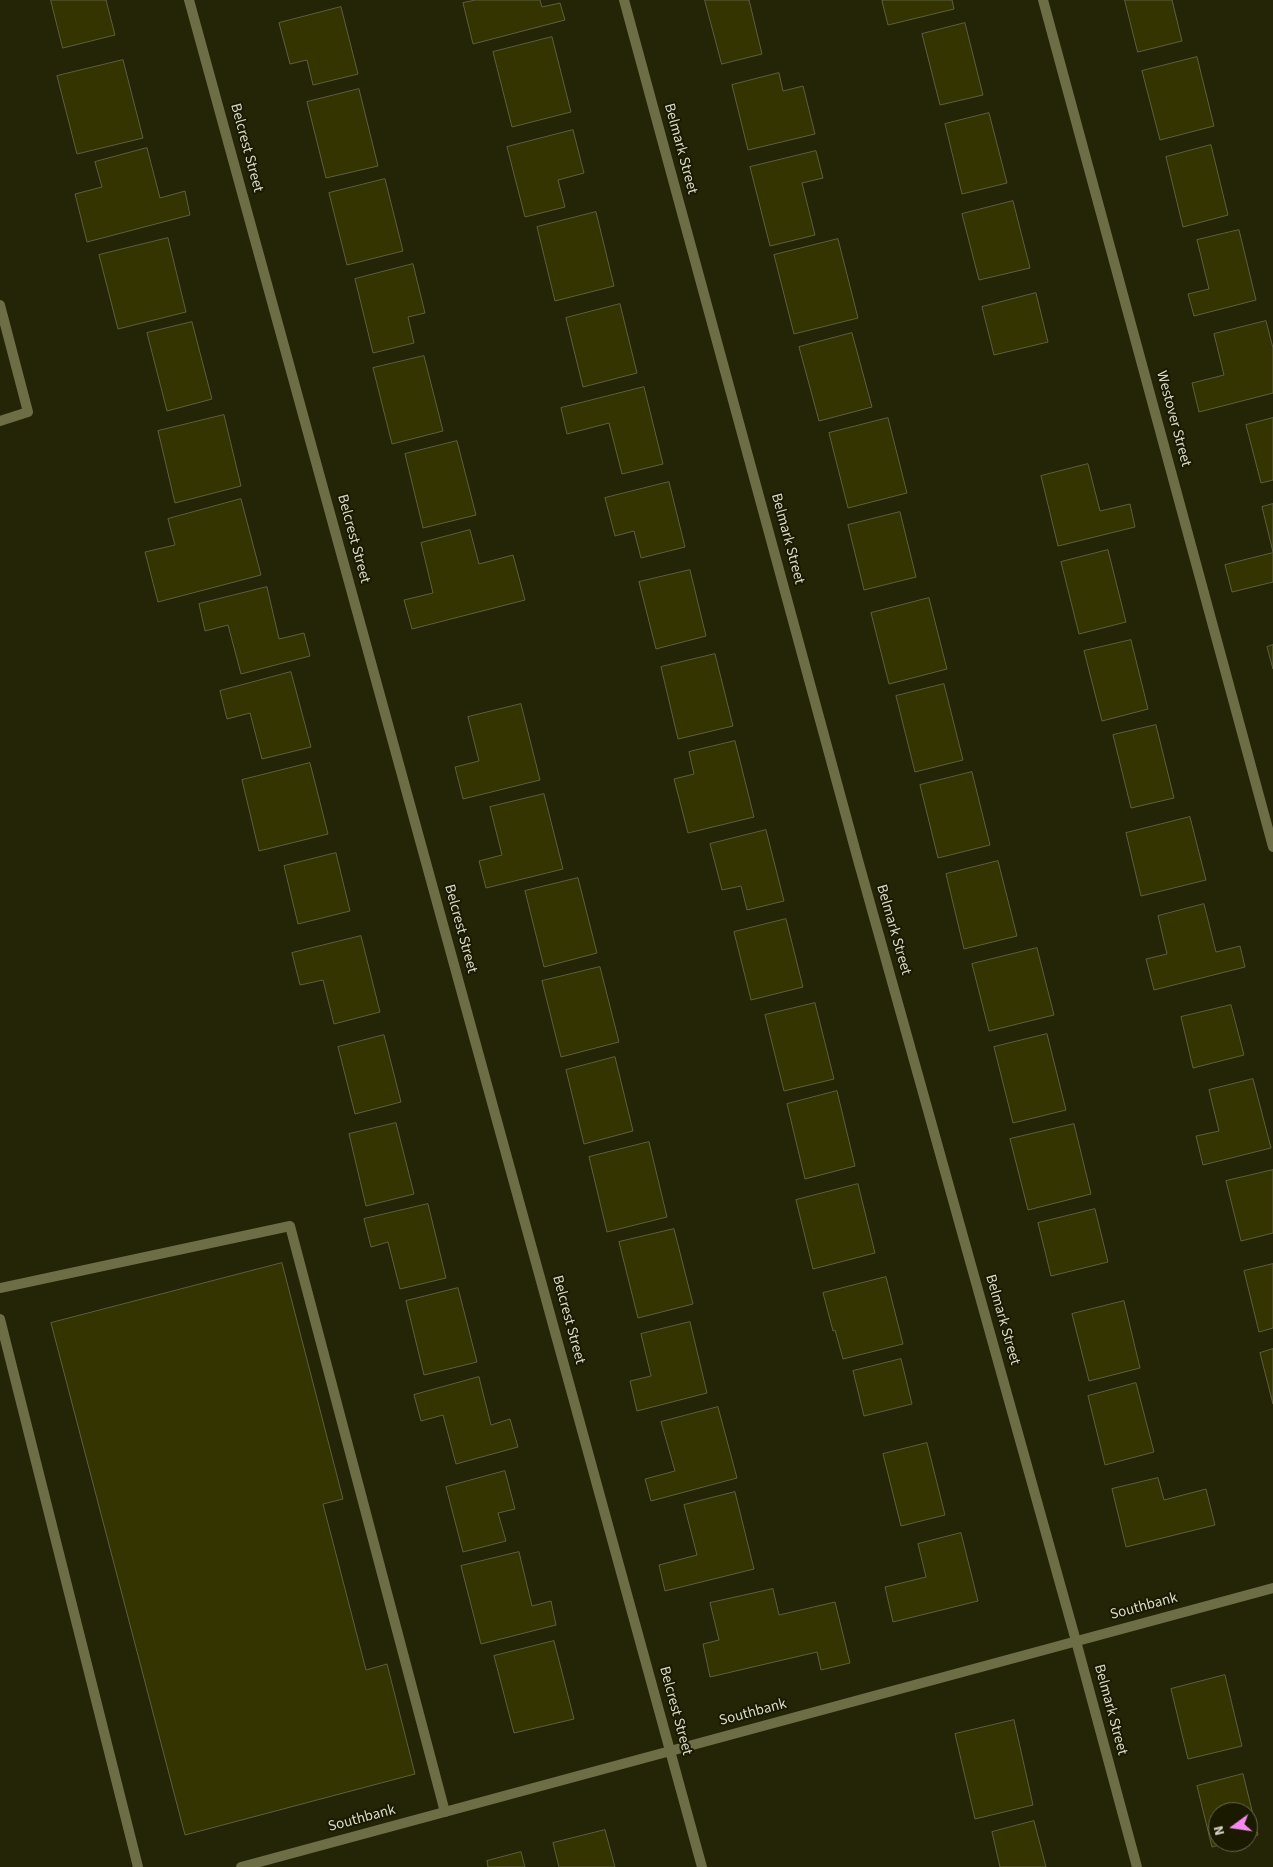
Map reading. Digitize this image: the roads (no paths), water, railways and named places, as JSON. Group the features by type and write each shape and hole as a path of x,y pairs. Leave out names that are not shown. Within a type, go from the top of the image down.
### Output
{"street":[{"name":"Belcrest Street","path":"189,0 702,1867"},
{"name":"Belmark Street","path":"624,0 858,860 1076,1641 1137,1867"},
{"name":"Westover Street","path":"1043,0 1273,847"},
{"path":"0,305 28,412 0,421"},
{"path":"0,1288 290,1226 445,1812"},
{"path":"0,1318 138,1867"},
{"name":"Southbank","path":"241,1867 270,1863 445,1812 1273,1588"}]}
